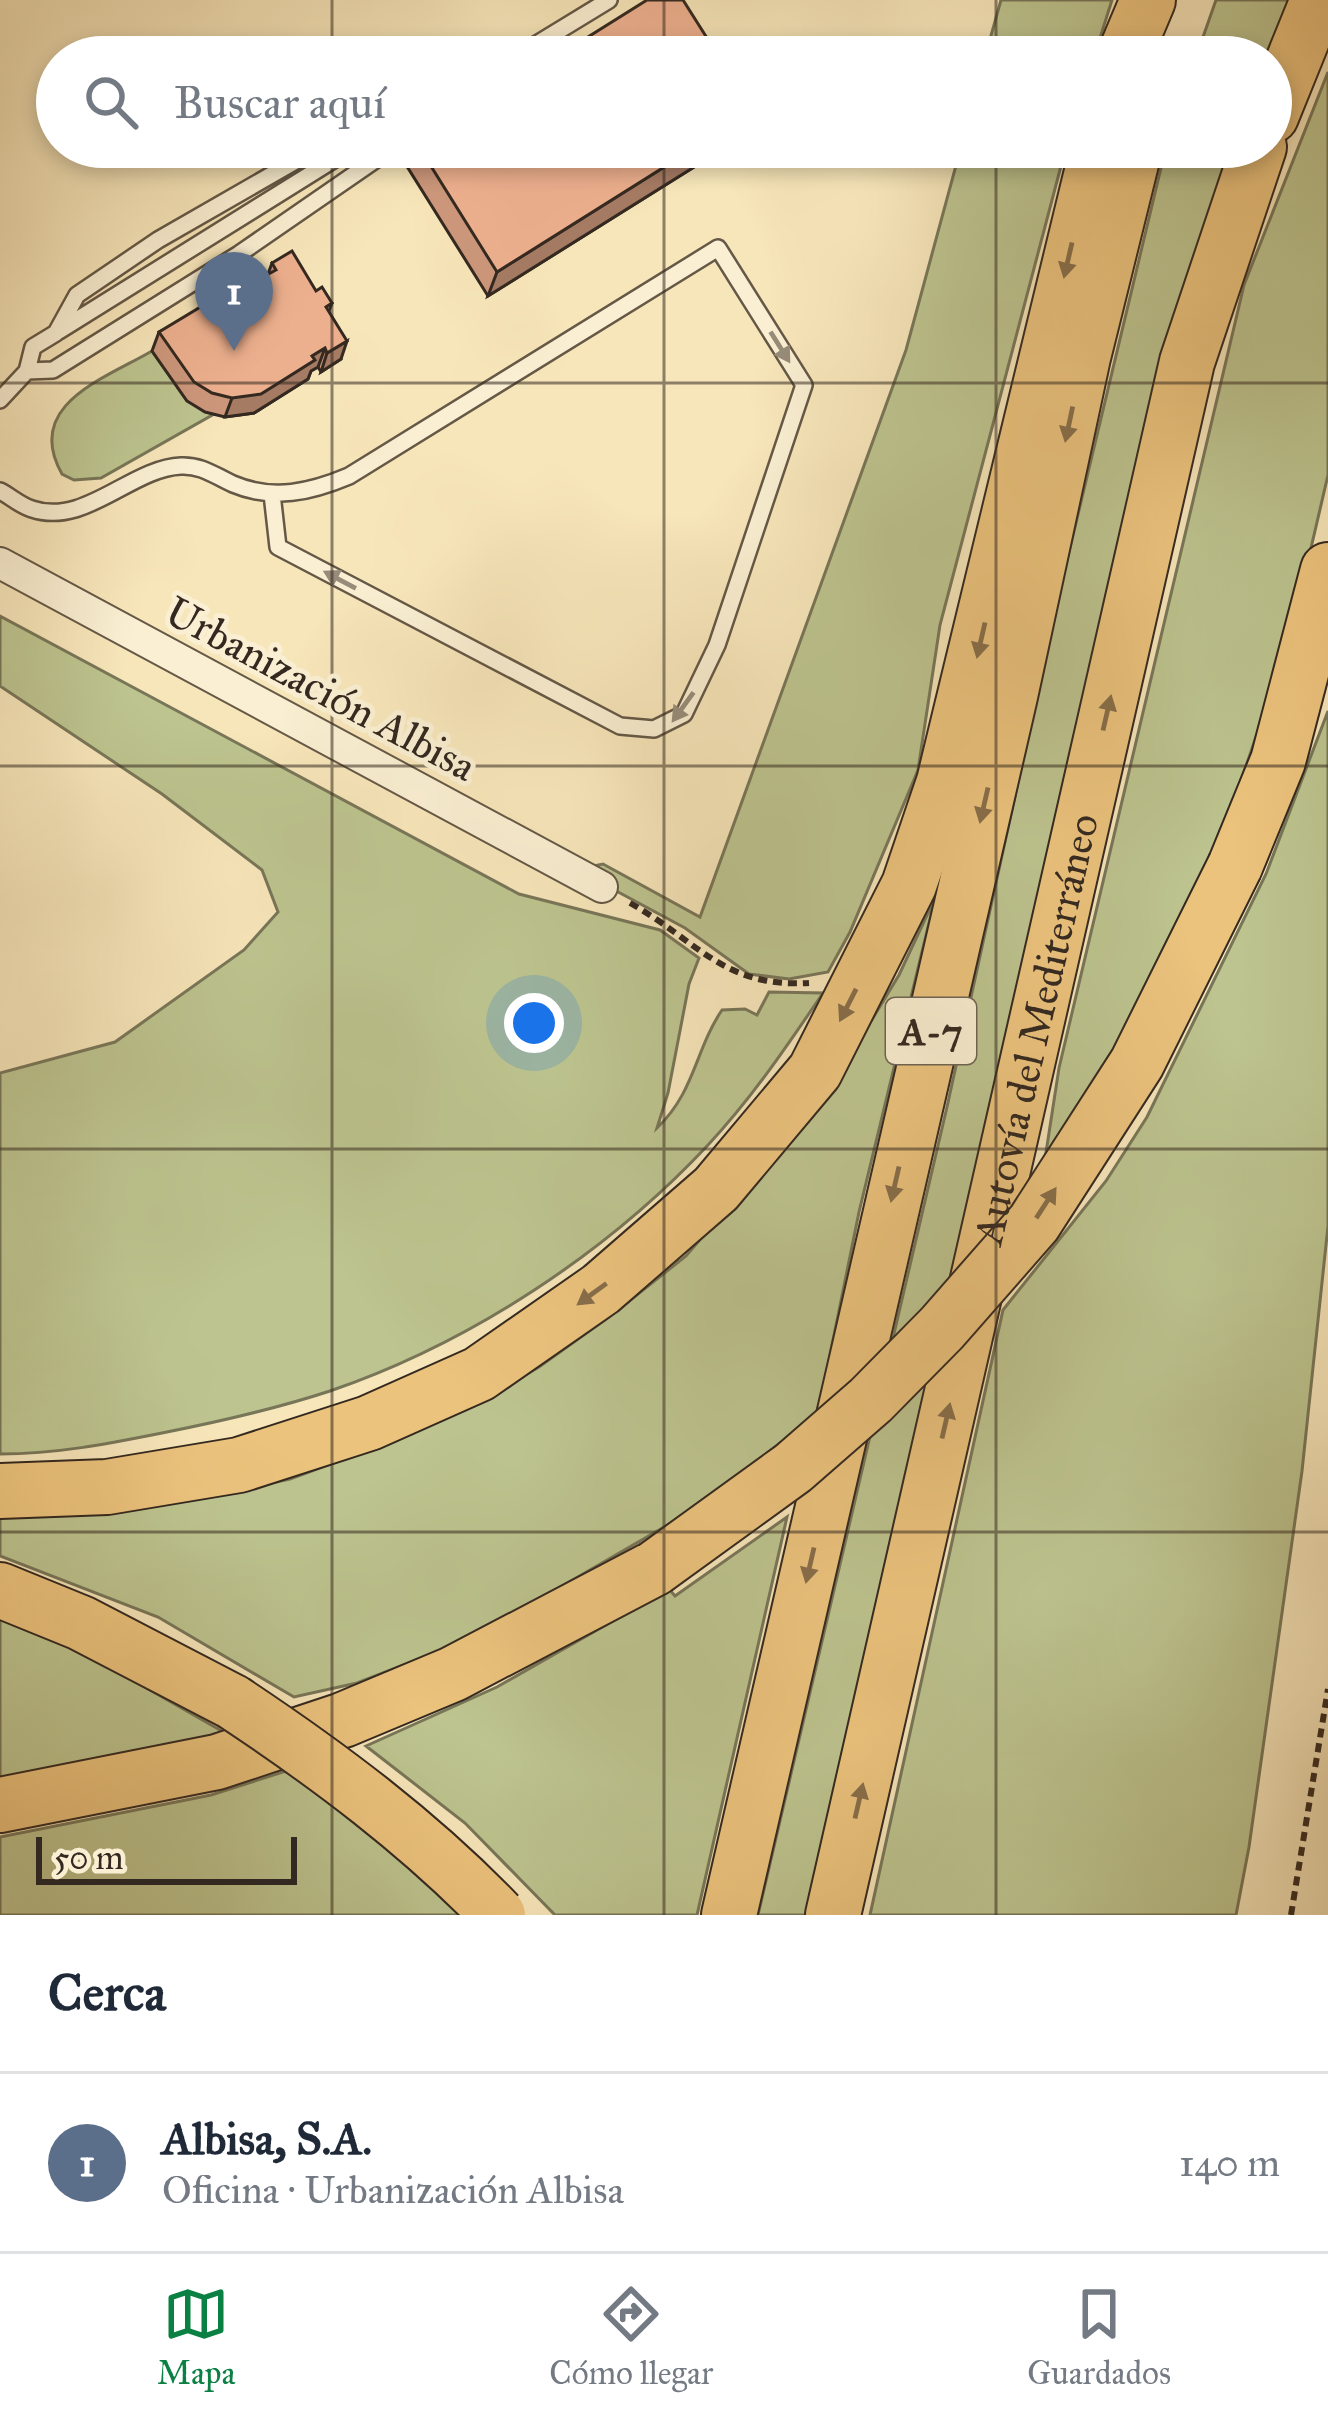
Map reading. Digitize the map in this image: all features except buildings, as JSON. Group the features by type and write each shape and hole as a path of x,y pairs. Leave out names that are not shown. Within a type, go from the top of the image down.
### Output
{"highway":[{"path":"1133,36 1148,0"},
{"path":"1170,36 1182,0"},
{"path":"1292,64 1318,0"},
{"path":"0,1491 106,1487 239,1466 369,1423 479,1374 601,1289 716,1189 815,1071 909,885 944,782 1094,168"},
{"name":"A-7","path":"729,1915 1010,695 1083,357 1131,168"},
{"name":"Autovía del Mediterráneo","path":"833,1915 1187,362 1252,168"},
{"path":"0,1805 217,1762 343,1720 453,1674 656,1568 793,1468 871,1400 1034,1223 1136,1063 1235,866 1278,761 1328,570"},
{"path":"0,1590 81,1623 233,1702 379,1806 498,1915"}],"street":[{"name":"Urbanización Albisa","path":"0,563 602,887"}],"lane":[{"path":"554,36 609,0"},
{"path":"56,333 77,295 158,240 283,168"},
{"path":"0,400 27,371 33,347 320,168"},
{"path":"27,371 53,370 239,254 364,168"},
{"path":"0,490 34,510 66,509 98,500 159,469 185,466 272,494 313,491 349,476 718,248 803,385 717,645 684,714 670,724 636,730 620,726 278,547 272,494"}],"path":[{"path":"602,887 670,925 719,966 751,980 782,985 865,972"},
{"path":"1291,1915 1328,1689"}],"green space":[{"path":"1001,0 1112,0 1101,36 991,36"},
{"path":"1216,0 1296,0 1280,36 1203,36"},
{"path":"1328,72 1328,475 1290,638 1215,856 1142,1004 1045,1159 1059,1068 1244,285"},
{"path":"955,168 1060,168 940,625 918,770 850,932 828,972 789,979 749,974 685,928 594,879 588,867 603,864 700,917 906,350"},
{"path":"1161,168 1231,168 811,1915 758,1915 947,1107 1063,577"},
{"path":"152,351 187,401 214,414 101,478 74,480 62,474 53,450 53,430 61,412 92,384"},
{"path":"0,616 519,894 660,930 699,958 657,1128 679,1100 722,1010 745,1009 757,1015 769,992 823,993 739,1109 669,1185 581,1258 484,1321 382,1371 288,1404 101,1444 0,1454 0,1073 115,1042 244,950 278,912 262,870 162,794 0,686"},
{"path":"1328,711 1328,1226 1302,1471 1236,1915 870,1915 1003,1310 1106,1181 1147,1117 1266,874"},
{"path":"935,898 859,1212 818,1414 690,1512 471,1639 357,1683 294,1697 158,1617 0,1556 0,1518 81,1513 221,1494 290,1479 398,1439 539,1367 686,1256 728,1207 839,1074 899,975"},
{"path":"787,1517 697,1915 555,1915 465,1823 366,1746 497,1687 669,1589 675,1596"},
{"path":"0,1618 73,1646 227,1734 0,1781"},
{"path":"289,1770 359,1822 463,1915 0,1915 0,1837 211,1795"}],"place":[{"name":"Albisa, S.A.","path":"234,351"}]}
